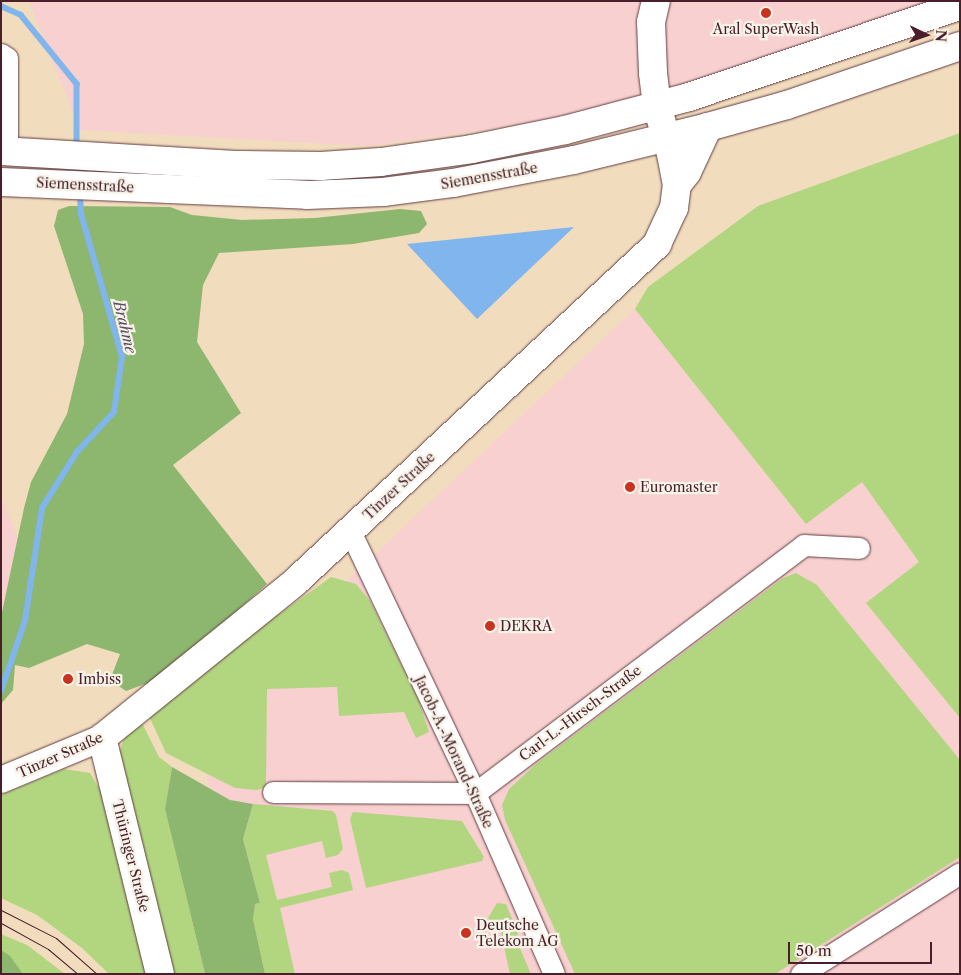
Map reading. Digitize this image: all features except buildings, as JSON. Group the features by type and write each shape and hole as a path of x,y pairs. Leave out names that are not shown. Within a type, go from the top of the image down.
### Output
{"main road":[{"path":"656,1 650,44 657,106"},
{"path":"3,182 4,151 240,165 321,166 381,162 472,149 565,130 657,106 796,63 960,6"},
{"name":"Siemensstraße","path":"3,182 62,183 236,194 307,196 383,192 453,183 574,160 708,127 787,105 960,46"},
{"name":"Tinzer Straße","path":"102,738 287,589 487,401 647,256 670,221 676,185 657,106"},
{"path":"676,185 687,172 708,127"},
{"name":"Thüringer Straße","path":"102,738 160,974"}],"street":[{"path":"4,56 4,151"},
{"name":"Jacob-A.-Morand-Straße","path":"350,531 475,793 554,974"},
{"name":"Carl-L.-Hirsch-Straße","path":"475,793 804,545 859,548"},
{"name":"Tinzer Straße","path":"1,780 102,738"},
{"path":"273,792 475,793"},
{"path":"801,974 960,873"}],"shaded area":[{"path":"29,1 944,1 673,92 558,120 368,146 80,130"},
{"path":"635,309 806,524 862,481 919,562 867,603 960,718 960,974 254,974 194,725"},
{"path":"1,498 19,541 1,617"}],"green space":[{"path":"960,133 960,718 866,603 919,562 862,482 806,524 635,309 648,287 758,206"},
{"path":"69,206 170,207 192,215 242,220 315,218 400,209 421,211 427,224 419,233 353,244 219,253 203,285 197,342 241,413 173,465 267,584 161,678 126,691 110,680 120,654 87,644 29,668 15,665 13,690 1,704 1,617 24,508 31,482 67,414 84,344 83,314 54,226 58,210"},
{"path":"796,573 817,585 960,760 960,857 775,974 575,974 505,820 502,805 509,789 537,763 783,578"},
{"path":"331,577 356,584 370,601 419,701 429,732 416,738 404,712 339,716 337,687 267,689 266,787 257,790 235,788 166,753 148,714 233,647"},
{"path":"141,721 159,757 172,767 165,809 205,974 172,974 120,751 124,738"},
{"path":"172,767 230,800 253,804 243,839 260,903 255,904 253,919 265,974 205,974 165,809"},
{"path":"64,769 90,773 103,795 146,974 109,974 82,948 37,915 1,898 1,795"},
{"path":"253,804 333,811 336,815 343,849 338,855 326,858 322,841 266,855 277,900 332,887 329,873 342,870 349,873 353,890 280,908 295,974 265,974 253,919 255,904 260,903 243,839"},
{"path":"353,812 462,821 484,857 482,861 366,888 350,819"},
{"path":"497,903 506,904 518,933 516,939 531,974 510,974 500,929 488,918"},
{"path":"1,934 27,945 65,974 23,974 1,950"},
{"path":"1,950 10,956 23,974 1,974"}],"water":[{"path":"574,227 477,319 407,244"}],"waterway":[{"name":"Brahme","path":"1,6 21,15 77,84 77,149"},
{"name":"Brahme","path":"1,691 25,621 42,508 77,452 114,412 122,357 81,214 80,193"}],"tram line":[{"path":"1,910 56,938 97,974"},
{"path":"1,923 48,949 78,974"}],"place":[{"name":"Aral SuperWash","path":"766,13"},
{"name":"Euromaster","path":"630,487"},
{"name":"DEKRA","path":"490,626"},
{"name":"Imbiss","path":"68,679"},
{"name":"Deutsche Telekom AG","path":"466,933"}]}
